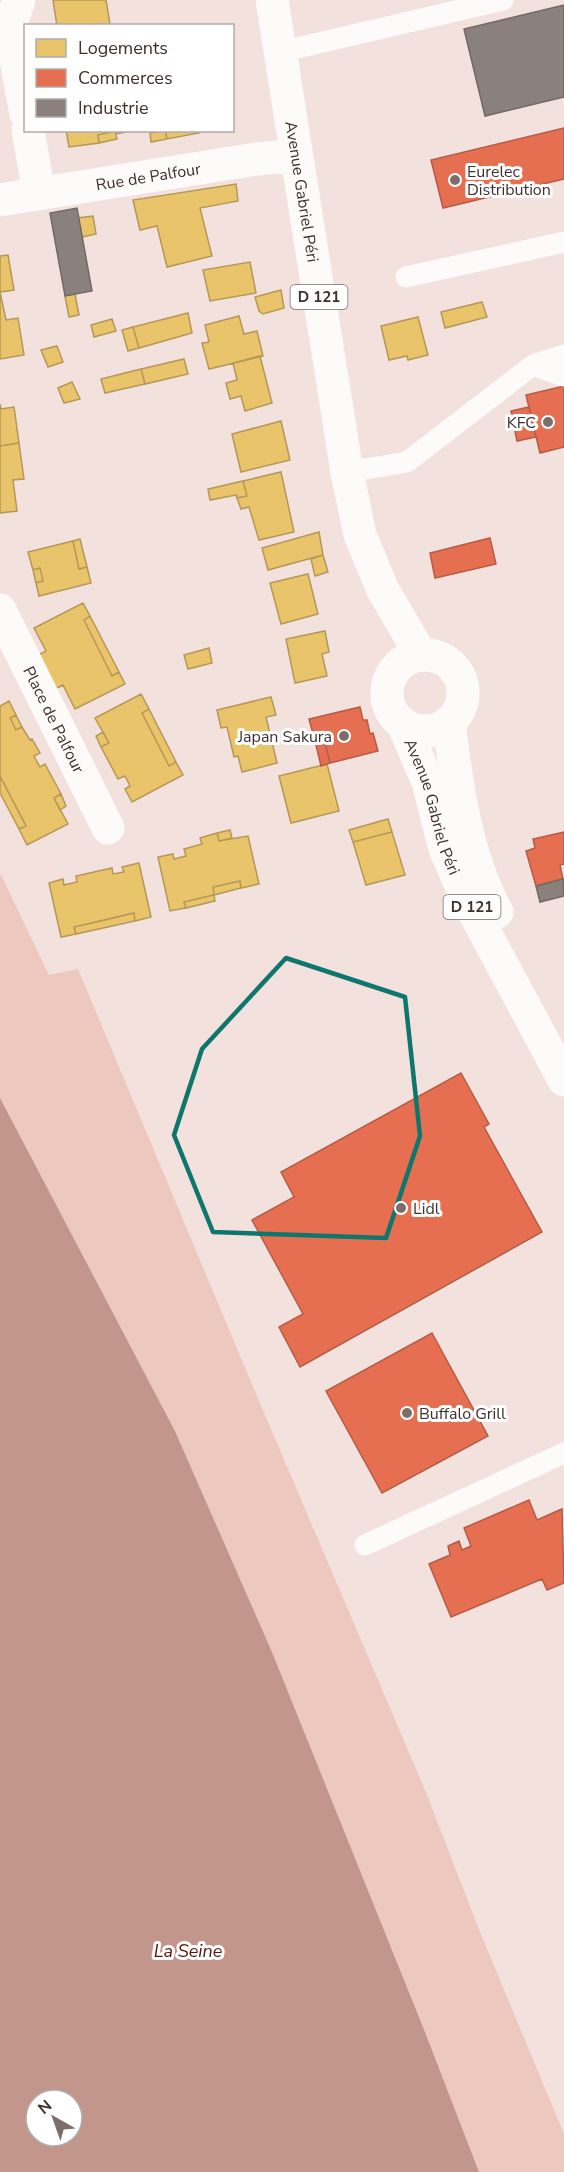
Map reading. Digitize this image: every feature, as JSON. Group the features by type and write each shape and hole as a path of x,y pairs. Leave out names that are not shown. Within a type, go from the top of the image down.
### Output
{"main road":[{"path":"19,0 10,27 24,103"},
{"name":"Avenue Gabriel Péri","path":"272,0 347,472 360,535 383,590 421,655"},
{"path":"28,132 39,194"},
{"name":"Rue de Palfour","path":"0,200 256,159 297,159"},
{"name":"Avenue Gabriel Péri","path":"383,590 392,674 388,684 389,707 403,724 416,730 428,731 441,728 449,723 455,775 471,846 486,887 564,1035"},
{"name":"Place de Palfour","path":"0,610 108,828"},
{"path":"392,674 400,664 421,655 441,657 455,668 463,683 462,705 449,723"},
{"name":"Avenue Gabriel Péri","path":"403,724 428,782 446,849 466,897 564,1080"}],"lane":[{"path":"280,52 503,0"},
{"path":"406,277 564,242"},
{"path":"347,472 407,462 533,364 564,356"},
{"path":"533,364 564,376"},
{"path":"365,1545 564,1454"}],"highlighted area":[{"path":"286,958 405,997 420,1136 386,1238 213,1232 174,1135 202,1049"}],"shaded area":[{"path":"0,873 49,975 78,969 425,1790 480,1932 564,2134 564,2172 479,2172 272,1652 175,1431 0,1098"}],"water":[{"name":"La Seine","path":"0,1098 175,1431 272,1652 479,2172 0,2172"}],"building: Logements":[{"path":"53,0 106,0 110,24 57,24"},
{"path":"66,132 111,132 98,135 99,143 69,147"},
{"path":"115,132 117,139 99,143 98,135"},
{"path":"165,132 167,139 151,142 150,133"},
{"path":"165,132 199,133 167,139"},
{"path":"236,184 238,201 200,208 212,256 167,267 157,226 140,230 133,200"},
{"path":"93,216 96,234 82,237 78,218"},
{"path":"8,255 14,290 0,292 0,256"},
{"path":"250,262 256,293 210,301 203,270"},
{"path":"281,290 284,308 263,314 259,311 255,297"},
{"path":"0,292 6,320 18,318 24,355 0,359"},
{"path":"75,294 79,315 69,317 65,296"},
{"path":"482,302 487,317 445,328 441,312"},
{"path":"188,313 192,333 139,348 133,327"},
{"path":"239,316 244,334 257,331 263,356 209,369 202,343 209,342 205,325"},
{"path":"418,317 428,355 408,360 407,356 389,360 381,326"},
{"path":"112,319 116,331 94,337 91,325"},
{"path":"133,327 139,348 128,351 122,330"},
{"path":"57,346 63,362 48,367 41,350"},
{"path":"260,356 272,403 245,411 241,396 230,399 226,383 237,380 233,363"},
{"path":"184,359 188,374 145,384 141,369"},
{"path":"141,369 145,384 105,393 101,379"},
{"path":"72,382 80,399 64,403 58,388"},
{"path":"0,404 1,409 14,407 19,443 0,446"},
{"path":"281,421 290,460 241,472 232,434"},
{"path":"19,443 24,479 13,480 17,511 0,513 0,446"},
{"path":"281,472 294,532 259,540 249,507 241,509 237,498 247,496 243,481"},
{"path":"243,481 247,496 237,498 236,495 210,500 208,489"},
{"path":"319,532 323,555 268,570 262,548"},
{"path":"80,539 87,567 79,569 73,541"},
{"path":"73,541 79,569 87,567 91,583 39,596 36,583 43,581 40,568 33,570 28,552"},
{"path":"323,555 328,572 315,576 311,559"},
{"path":"40,568 43,581 36,583 33,570"},
{"path":"308,574 318,614 281,624 270,583"},
{"path":"83,603 90,616 84,620 112,676 119,672 125,684 75,709 63,685 55,689 38,655 46,651 34,628"},
{"path":"90,616 119,672 112,676 84,620"},
{"path":"325,631 329,652 322,654 327,676 295,683 286,639"},
{"path":"209,648 212,663 188,669 184,655"},
{"path":"141,694 149,709 142,713 169,766 176,762 183,775 132,802 125,789 130,786 125,776 118,779 101,747 109,743 95,718"},
{"path":"271,697 276,715 266,717 277,763 242,772 238,756 234,757 227,727 221,728 217,710"},
{"path":"9,701 16,715 10,718 16,730 22,727 30,740 32,739 40,753 34,756 40,767 45,764 61,794 54,798 68,824 27,845 19,829 26,826 0,776 0,706"},
{"path":"149,709 176,762 169,766 142,713"},
{"path":"16,715 22,727 16,730 10,718"},
{"path":"103,732 109,743 101,747 96,736"},
{"path":"327,764 339,811 291,823 279,776"},
{"path":"0,776 26,826 19,829 0,793"},
{"path":"61,794 66,806 60,810 54,798"},
{"path":"388,819 392,832 353,842 349,830"},
{"path":"230,830 232,838 219,841 217,833"},
{"path":"392,832 405,875 366,885 353,842"},
{"path":"217,833 219,841 248,836 259,884 241,888 240,881 213,887 214,895 184,902 186,908 170,911 158,857 173,854 174,859 186,856 184,849 202,844 200,838"},
{"path":"139,863 151,917 135,921 134,913 74,927 76,934 61,937 49,883 63,879 64,885 77,882 76,876 112,868 113,874 124,872 122,867"},
{"path":"240,881 241,888 214,895 213,887"},
{"path":"214,895 215,901 186,908 184,902"},
{"path":"134,913 135,921 76,934 74,927"}],"building: Commerces":[{"path":"564,128 564,179 443,208 431,160"},
{"name":"KFC","path":"564,386 564,447 540,453 526,395"},
{"path":"529,407 536,437 517,441 511,411"},
{"path":"490,538 496,564 435,578 430,553"},
{"name":"Japan Sakura","path":"360,707 363,720 367,720 370,734 373,733 378,751 330,763 324,738 315,741 309,719"},
{"path":"324,738 330,763 321,766 315,741"},
{"path":"564,832 564,864 560,865 563,879 536,886 526,851 535,848 533,839"},
{"name":"Lidl","path":"461,1073 489,1124 484,1127 542,1232 300,1367 279,1327 303,1314 252,1220 294,1197 281,1172"},
{"name":"Buffalo Grill","path":"432,1333 488,1436 382,1493 326,1391"},
{"path":"529,1500 537,1520 562,1509 564,1583 547,1590 542,1579 451,1617 429,1564 450,1555 448,1546 459,1541 462,1550 471,1546 464,1528"}],"building: Industrie":[{"path":"564,5 564,97 485,116 464,29"},
{"path":"77,208 92,291 65,296 50,213"},
{"path":"563,879 564,896 540,902 536,886"}],"place":[{"name":"Eurelec Distribution","path":"455,180"},
{"name":"KFC","path":"548,422"},
{"name":"Japan Sakura","path":"344,736"},
{"name":"Lidl","path":"401,1208"},
{"name":"Buffalo Grill","path":"407,1413"}]}
